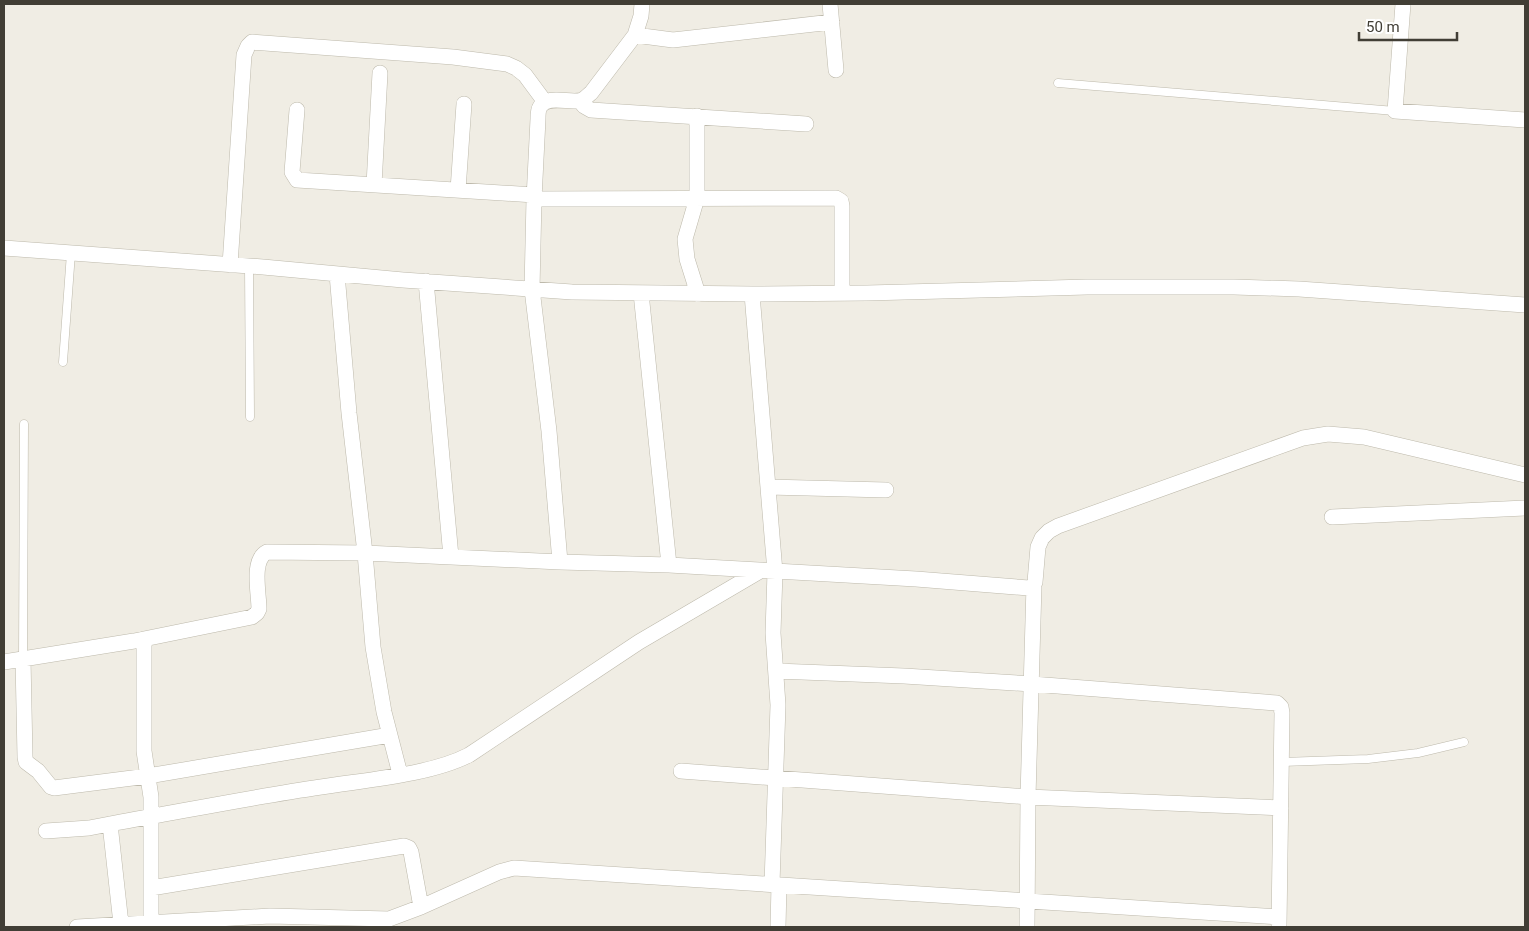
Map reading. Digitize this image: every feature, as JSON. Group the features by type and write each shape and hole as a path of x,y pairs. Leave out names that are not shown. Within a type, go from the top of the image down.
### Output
{"street":[{"path":"560,562 549,431 532,289 538,118 540,106 544,102 580,101 585,99 635,35 641,16 642,4"},
{"path":"830,4 836,70"},
{"path":"1403,4 1395,110 1525,120"},
{"path":"635,35 674,40 832,22"},
{"path":"230,264 244,55 252,42 453,57 507,64 525,75 544,102"},
{"path":"374,185 380,73"},
{"path":"580,101 591,110 696,121 806,124"},
{"path":"458,190 464,104"},
{"path":"297,110 292,172 297,180 458,190 534,197 831,198 841,201 842,293"},
{"path":"696,121 696,198 687,230 686,247 687,259 698,294"},
{"path":"4,248 230,264 426,282 572,292 752,294 1087,287 1234,287 1299,289 1525,306"},
{"path":"337,274 349,413 366,553 373,647 378,682 400,774"},
{"path":"426,282 451,557"},
{"path":"641,293 669,566"},
{"path":"752,294 768,487 767,571 774,633 778,705 776,779 778,927"},
{"path":"1027,927 1028,797 1034,585 1038,547 1042,538 1049,531 1212,470 1315,435 1342,434 1364,437 1525,475"},
{"path":"768,487 886,490"},
{"path":"1332,517 1525,508"},
{"path":"4,662 144,639 245,619 257,613 259,601 257,568 262,555 267,552 366,553 669,566 1029,588 1034,585"},
{"path":"46,831 110,824 448,764 469,755 639,642 767,571"},
{"path":"144,639 144,751 151,798 151,923"},
{"path":"23,659 26,762 38,771 51,787 58,789 390,736"},
{"path":"77,927 151,923 207,924 270,916 396,922 421,907 499,872 514,868 776,884 1279,922 1282,713 1281,707 1277,703 1032,684 776,671"},
{"path":"681,771 1028,797 1281,808"},
{"path":"110,824 121,924"},
{"path":"151,888 404,846 409,848 411,852 421,907"}],"lane":[{"path":"1058,83 1395,110"},
{"path":"63,362 71,253"},
{"path":"249,266 250,418"},
{"path":"23,659 24,424"},
{"path":"1282,762 1368,759 1418,753 1464,742"}]}
